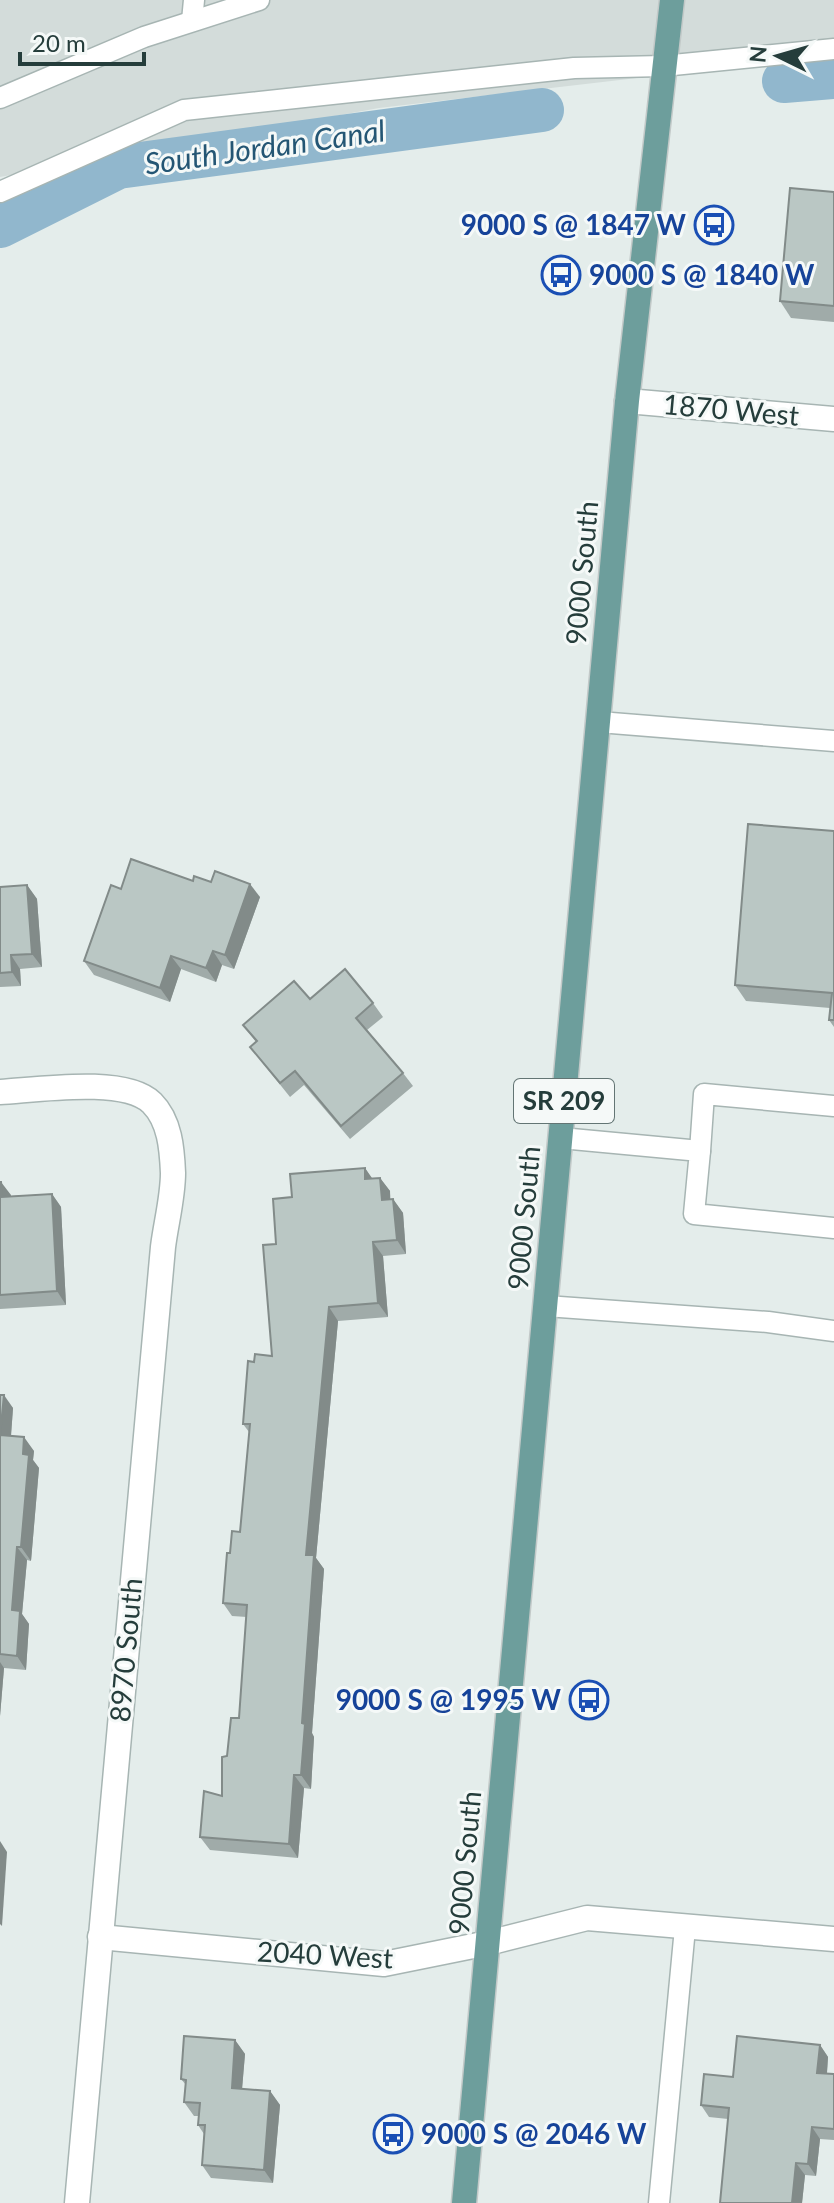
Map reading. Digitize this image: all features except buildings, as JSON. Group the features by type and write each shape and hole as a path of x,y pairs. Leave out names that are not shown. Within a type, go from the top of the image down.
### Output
{"main road":[{"name":"9000 South","path":"464,2203 627,401 672,0"}],"street":[{"name":"1870 West","path":"627,401 834,419"},
{"name":"8970 South","path":"0,1092 72,1086 120,1089 151,1102 168,1129 173,1175 160,1278 77,2203"},
{"name":"2040 West","path":"100,1937 384,1964 488,1943 587,1918 834,1939"}],"lane":[{"path":"192,21 194,0"},
{"path":"0,98 115,49 259,0"},
{"path":"0,192 184,110 574,68 663,66 834,49"},
{"path":"599,722 834,741"},
{"path":"834,1106 704,1094 694,1214 834,1228"},
{"path":"561,1138 700,1151"},
{"path":"546,1306 768,1322 834,1331"},
{"path":"659,2203 685,1928"}],"shaded area":[{"path":"0,0 834,0 834,53 379,108 0,177"}],"waterway":[{"name":"South Jordan Canal","path":"784,81 834,77"},
{"name":"South Jordan Canal","path":"0,226 118,167 542,110"}],"place":[{"name":"9000 S @ 1847 W","path":"714,225"},
{"name":"9000 S @ 1840 W","path":"561,275"},
{"name":"9000 S @ 1995 W","path":"589,1700"},
{"name":"9000 S @ 2046 W","path":"393,2134"}]}
